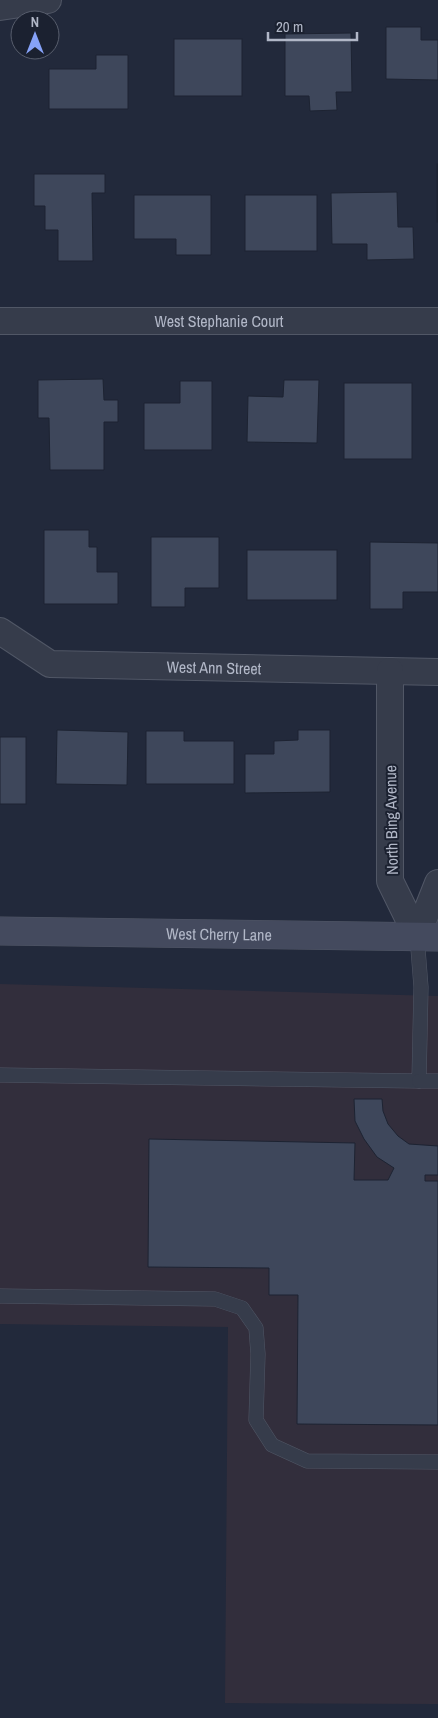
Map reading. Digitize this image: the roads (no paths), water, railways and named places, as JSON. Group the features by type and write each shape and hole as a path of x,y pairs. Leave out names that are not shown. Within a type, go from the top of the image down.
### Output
{"main road":[{"name":"West Cherry Lane","path":"0,931 427,936"}],"street":[{"path":"0,7 48,0"},
{"name":"West Stephanie Court","path":"0,320 438,320"},
{"name":"West Ann Street","path":"0,631 50,664 438,672"},
{"name":"North Bing Avenue","path":"390,671 390,881 427,936"},
{"path":"427,936 438,883"}],"lane":[{"path":"420,1081 421,987 427,936"},
{"path":"0,1075 438,1081"},
{"path":"0,1296 214,1299 242,1308 256,1328 258,1354 256,1420 272,1444 308,1461 438,1462"}]}
